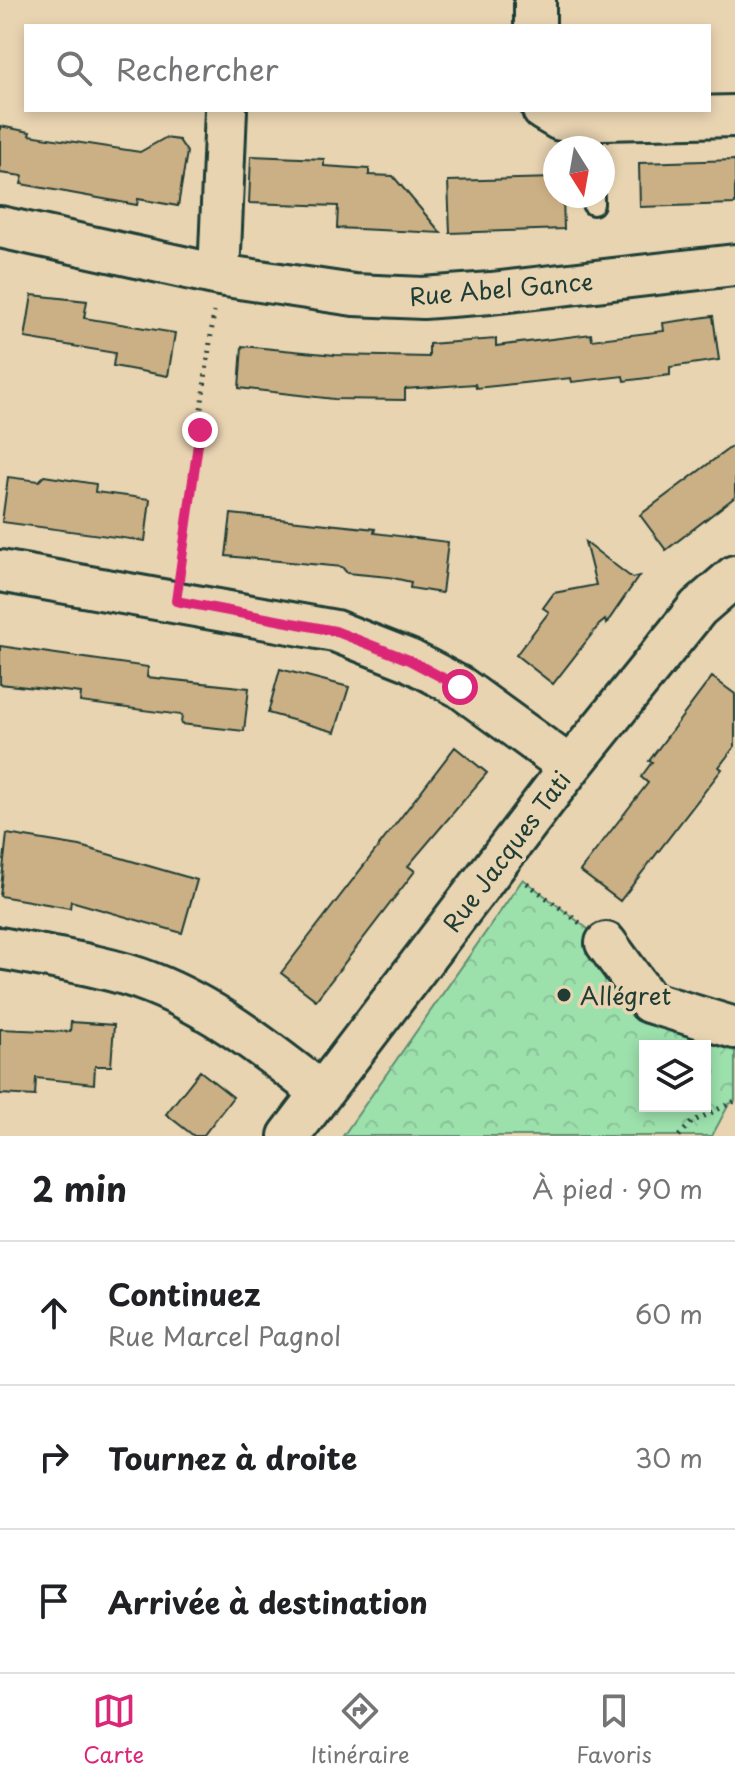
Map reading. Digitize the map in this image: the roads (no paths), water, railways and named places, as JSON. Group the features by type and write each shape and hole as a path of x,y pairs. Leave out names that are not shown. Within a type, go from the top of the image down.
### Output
{"street":[{"path":"535,0 535,24"},
{"path":"219,275 226,112"},
{"path":"546,112 591,134 735,116"},
{"name":"Rue Abel Gance","path":"0,227 219,275 354,295 423,298 491,293 735,265"},
{"path":"0,571 335,631 409,660 460,687 570,767"},
{"name":"Rue Jacques Tati","path":"289,1136 570,767 698,608 735,576"},
{"path":"606,943 649,1002 735,1028"},
{"path":"0,948 148,981 227,1022 322,1093"}],"place":[{"name":"Allégret","path":"564,995"}]}
